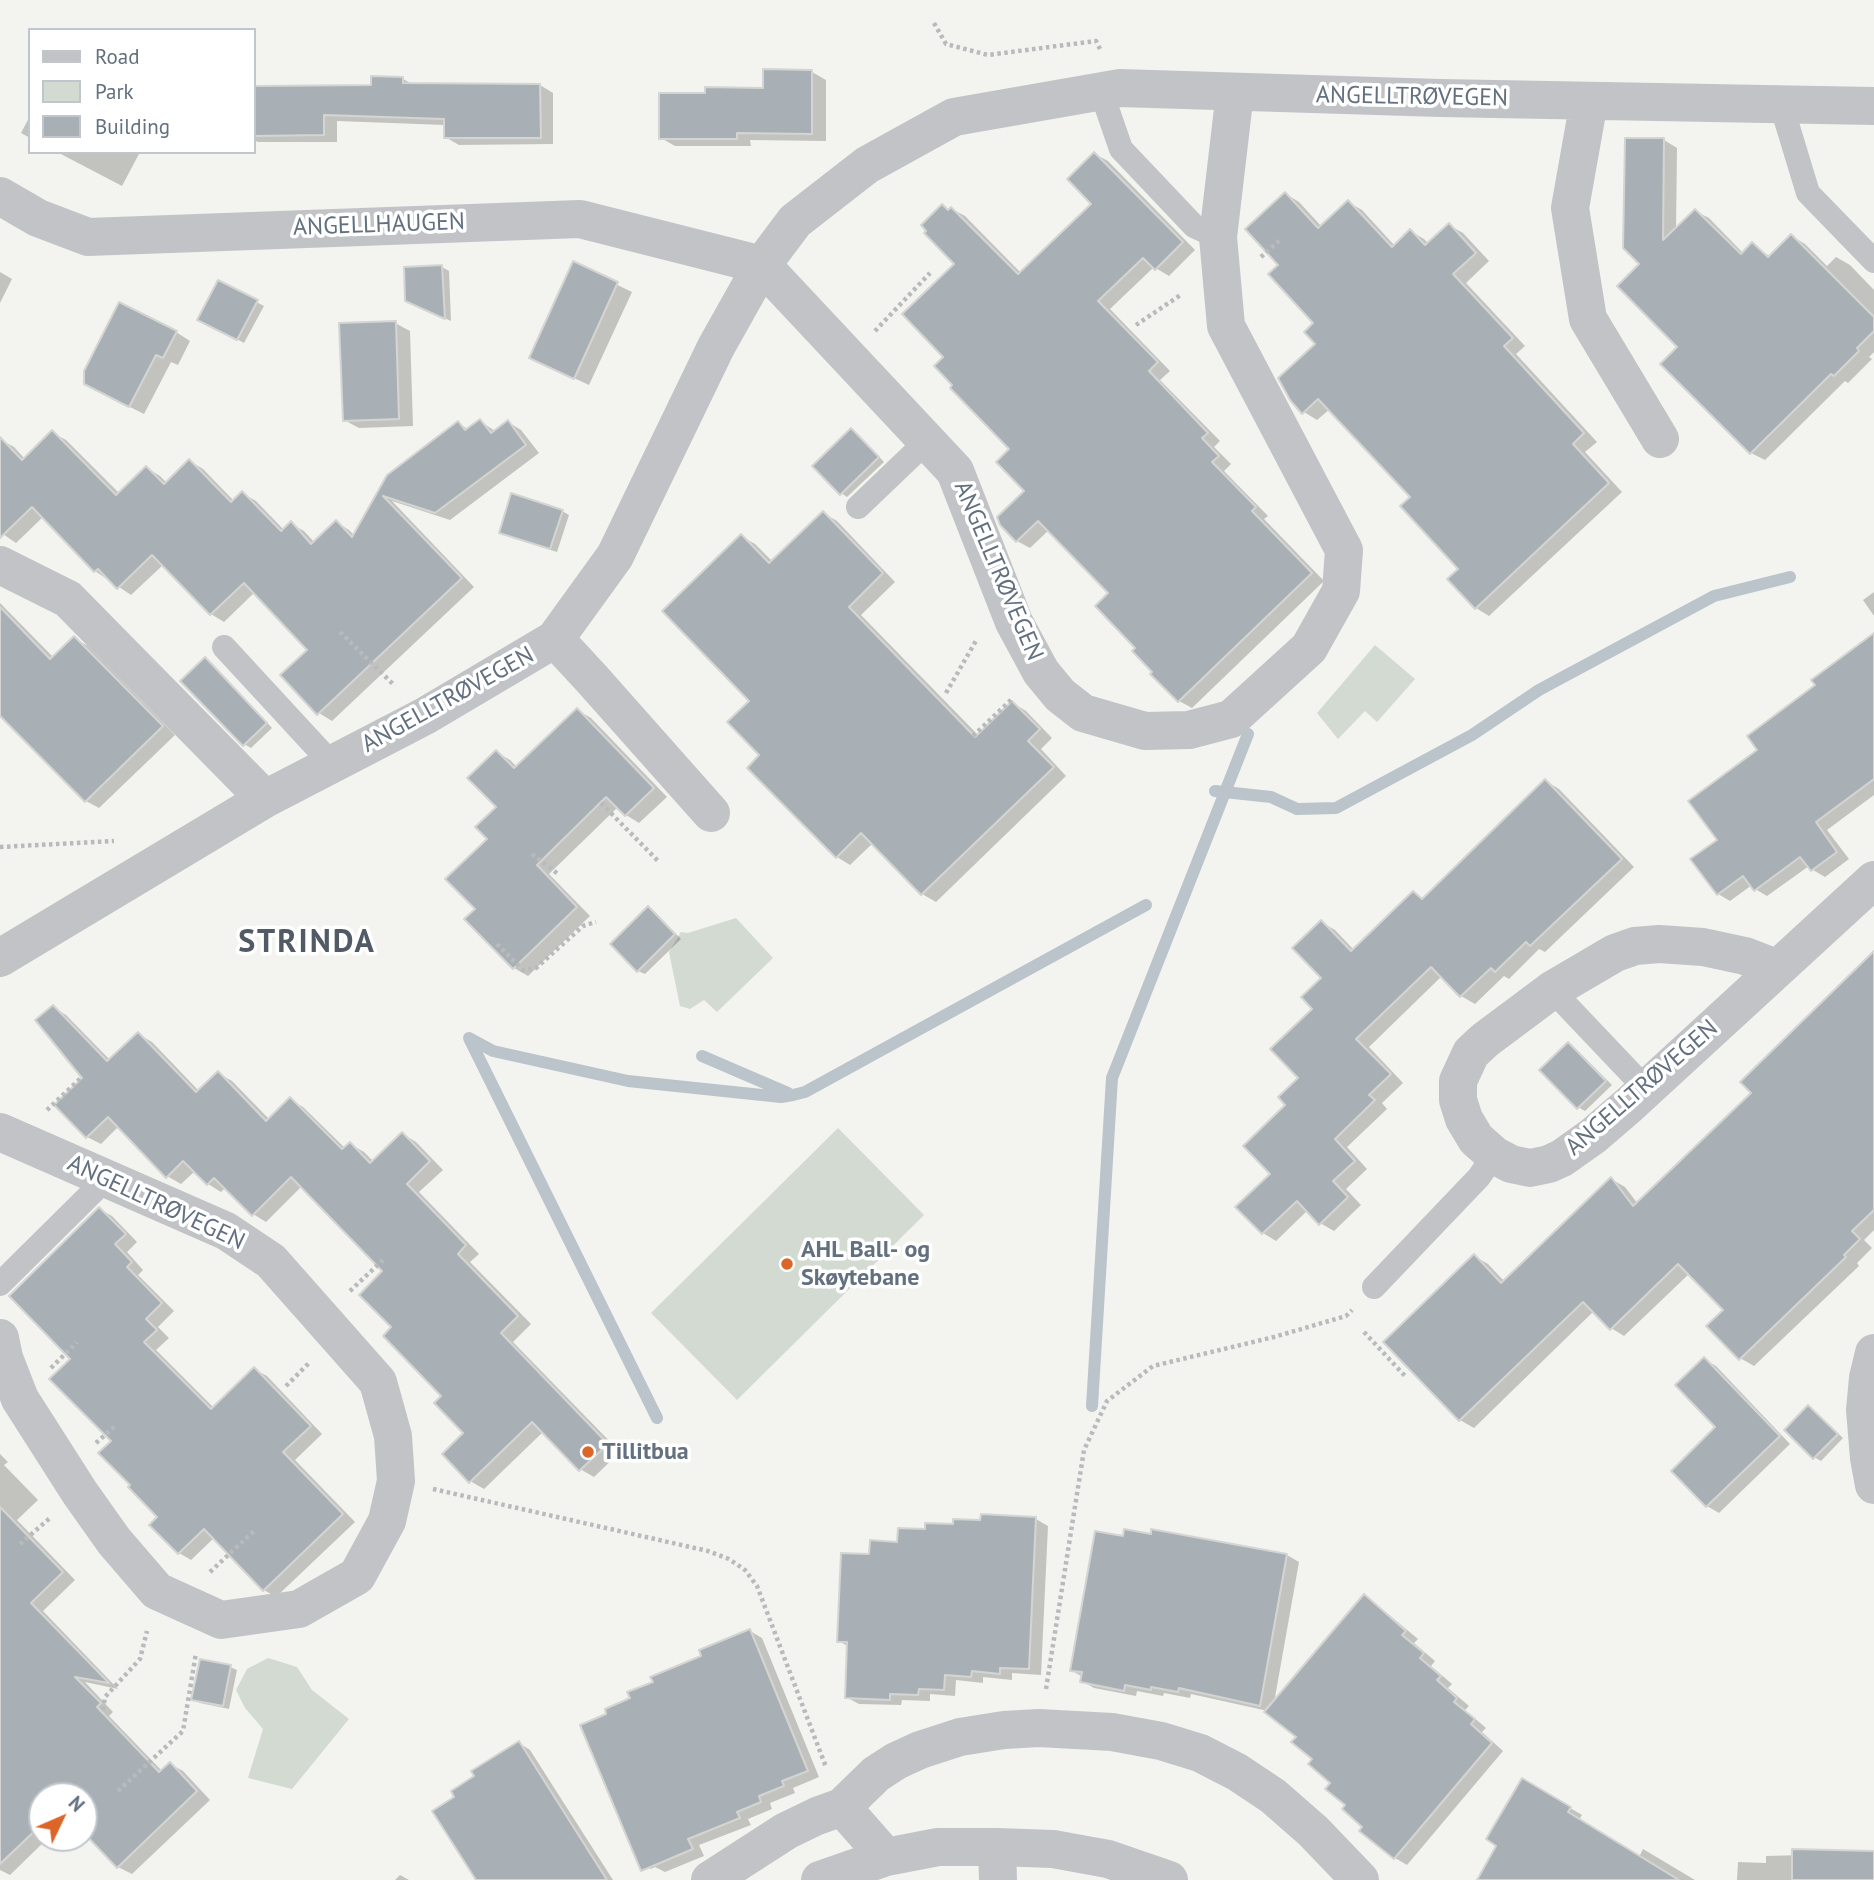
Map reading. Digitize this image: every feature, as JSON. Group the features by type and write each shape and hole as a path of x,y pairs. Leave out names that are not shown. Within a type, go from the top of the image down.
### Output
{"street":[{"name":"ANGELLTRØVEGEN","path":"0,958 265,799 425,716 555,639 615,556 716,347 762,265 795,221 866,165 954,117 1111,89 1874,106"},
{"name":"ANGELLTRØVEGEN","path":"762,265 955,471 1014,622 1041,673 1060,695 1083,713 1145,731 1189,730 1231,719 1309,648 1341,591 1344,550 1226,326 1218,237 1235,93"},
{"path":"1589,101 1570,208 1588,318 1660,439"},
{"name":"ANGELLHAUGEN","path":"0,196 38,218 88,237 580,219 762,265"},
{"path":"0,565 68,598 265,799"},
{"name":"ANGELLTRØVEGEN","path":"555,639 711,813"},
{"name":"ANGELLTRØVEGEN","path":"1776,968 1703,947 1659,944 1636,946 1615,953 1552,990 1471,1053 1458,1082 1458,1100 1464,1119 1476,1139 1493,1155 1511,1164 1530,1168 1549,1164 1576,1150 1874,880"},
{"name":"ANGELLTRØVEGEN","path":"0,1132 226,1231 271,1261 377,1382 393,1436 396,1481 387,1521 357,1576 299,1609 258,1616 221,1620 168,1597 114,1541 80,1493 20,1399 4,1358 0,1338"},
{"path":"1874,1353 1865,1410 1874,1485"},
{"path":"710,1880 786,1831 842,1807 876,1774 896,1761 960,1737 1022,1729 1112,1732 1161,1741 1200,1753 1237,1772 1273,1796 1313,1831 1360,1880"},
{"path":"842,1807 886,1857"},
{"path":"820,1880 886,1857 938,1847 998,1863 1053,1849 1097,1857 1169,1880"}],"lane":[{"path":"1111,89 1121,149 1194,226 1218,237"},
{"path":"1781,104 1808,193 1874,261"},
{"path":"859,507 927,441"},
{"path":"224,647 332,765"},
{"path":"1552,990 1646,1089"},
{"path":"1374,1287 1479,1177 1493,1155"},
{"path":"0,1284 107,1178"}],"path":[{"path":"934,23 946,44 988,55 1096,40 1111,89"},
{"path":"849,358 930,273"},
{"path":"340,632 425,716"},
{"path":"946,693 977,638"},
{"path":"973,736 1041,673"},
{"path":"601,803 659,862"},
{"path":"0,847 116,841"},
{"path":"532,854 558,874"},
{"path":"497,944 523,970 536,968 583,926 596,922"},
{"path":"322,1318 385,1258"},
{"path":"1022,1729 1084,1450 1107,1401 1153,1366 1274,1337 1346,1316 1374,1287"},
{"path":"1364,1332 1405,1376"},
{"path":"396,1481 708,1551 729,1559 745,1570 757,1586 842,1807"},
{"path":"103,1710 106,1697 140,1659 168,1597 256,1529"},
{"path":"118,1791 183,1731 196,1652 205,1654"}],"green space":[{"path":"1375,645 1415,679 1377,722 1365,711 1338,739 1317,713"},
{"path":"736,918 773,958 717,1012 704,1000 690,1009 680,1006 669,952 681,932 688,933"},
{"name":"AHL Ball- og Skøytebane","path":"838,1128 924,1215 737,1400 651,1313"},
{"path":"268,1658 297,1667 312,1690 349,1719 292,1789 248,1778 263,1729 245,1708 236,1690 247,1669"}],"building":[{"path":"763,69 812,70 812,134 737,133 737,139 659,139 659,93 705,93 705,87 763,88"},
{"path":"371,76 403,77 403,83 540,84 541,138 444,138 444,119 324,115 324,135 256,136 256,86 371,85"},
{"path":"1625,138 1664,138 1663,240 1695,209 1741,254 1752,242 1768,257 1791,234 1874,317 1874,331 1857,348 1859,351 1834,376 1831,374 1750,454 1660,364 1677,347 1617,286 1639,264 1623,248"},
{"path":"1094,152 1183,242 1155,270 1143,258 1098,301 1158,362 1149,371 1208,433 1202,438 1219,456 1212,462 1256,507 1252,511 1312,573 1178,702 1150,674 1152,672 1132,651 1135,648 1095,606 1108,593 1038,521 1016,542 1000,525 997,517 1024,491 996,462 1009,449 950,388 952,385 934,366 943,357 902,314 954,264 924,233 926,231 921,225 942,204 948,210 951,207 1018,274 1091,204 1067,179"},
{"path":"1285,192 1318,228 1348,200 1392,247 1410,229 1425,245 1449,223 1476,253 1453,274 1513,338 1504,346 1584,433 1573,444 1609,483 1475,609 1447,579 1458,569 1400,506 1410,497 1318,399 1302,414 1290,400 1278,378 1315,344 1304,332 1313,323 1268,274 1278,265 1245,229"},
{"path":"573,261 618,282 574,379 529,358"},
{"path":"442,265 445,319 405,301 404,267"},
{"path":"218,280 258,300 237,340 197,320"},
{"path":"119,302 177,331 163,358 156,355 129,407 84,384 84,371"},
{"path":"396,321 399,419 343,421 339,323"},
{"path":"480,419 491,433 508,420 526,445 435,513 383,496 462,578 317,715 280,675 307,650 244,583 210,615 152,555 117,589 98,569 94,572 32,507 0,538 0,437 22,460 52,430 116,495 146,466 164,484 189,459 231,502 242,491 281,531 291,521 311,544 336,520 352,537 387,475 458,421 465,430"},
{"path":"851,428 879,457 840,495 812,466"},
{"path":"511,493 563,510 550,549 499,533"},
{"path":"823,511 883,573 849,607 975,737 1012,701 1040,729 1028,741 1054,767 921,895 861,833 836,858 747,768 759,755 727,722 749,701 662,611 741,534 769,563"},
{"path":"0,607 50,659 74,636 163,726 85,802 0,716"},
{"path":"1874,633 1874,779 1816,822 1837,852 1811,871 1800,857 1754,891 1743,876 1717,895 1690,859 1717,840 1688,801 1757,750 1747,736 1815,685 1811,680"},
{"path":"205,657 267,723 243,746 180,681"},
{"path":"577,708 654,788 625,816 606,797 537,865 577,907 513,969 464,919 475,909 445,879 487,839 475,827 496,807 467,778 496,750 514,768"},
{"path":"1545,779 1622,859 1530,946 1526,942 1495,972 1491,968 1460,997 1431,967 1356,1039 1391,1074 1369,1095 1375,1100 1335,1139 1355,1161 1333,1181 1348,1197 1319,1225 1297,1201 1262,1234 1235,1207 1270,1174 1243,1146 1285,1105 1278,1097 1298,1078 1270,1049 1312,1009 1301,997 1321,978 1292,948 1321,920 1351,951 1413,891 1422,899"},
{"path":"648,906 675,934 637,972 610,944"},
{"path":"1874,951 1874,1210 1852,1231 1860,1239 1844,1255 1846,1257 1739,1360 1706,1326 1723,1310 1678,1264 1610,1330 1583,1302 1459,1421 1383,1342 1474,1254 1501,1283 1611,1177 1633,1206 1751,1093 1740,1082"},
{"path":"53,1005 107,1061 138,1032 196,1092 218,1071 266,1121 290,1097 342,1149 350,1142 370,1163 402,1132 430,1161 407,1184 466,1245 458,1254 518,1316 501,1333 608,1444 579,1471 532,1422 469,1483 442,1454 463,1433 434,1403 441,1396 383,1336 391,1327 359,1295 382,1271 291,1177 252,1216 214,1178 207,1185 183,1161 166,1178 108,1117 86,1138 54,1105 82,1078 35,1020"},
{"path":"1568,1042 1606,1081 1577,1109 1539,1070"},
{"path":"99,1207 126,1234 115,1244 132,1262 127,1267 162,1303 146,1319 157,1330 144,1342 211,1409 254,1367 311,1426 283,1452 343,1514 263,1591 204,1529 178,1554 149,1525 157,1517 98,1453 111,1441 49,1379 70,1359 9,1296"},
{"path":"1704,1357 1780,1436 1706,1507 1671,1471 1715,1427 1675,1385"},
{"path":"1808,1405 1838,1434 1813,1459 1784,1430"},
{"path":"0,1507 63,1572 31,1603 109,1683 75,1677 101,1703 97,1707 159,1772 170,1762 197,1791 117,1868 98,1848 98,1782 28,1782 28,1837 0,1864"},
{"path":"981,1514 1036,1517 1029,1669 1000,1668 1000,1674 972,1671 971,1677 945,1675 944,1690 919,1689 918,1695 890,1694 890,1700 845,1698 847,1642 837,1642 841,1553 869,1554 870,1540 897,1542 898,1528 925,1529 925,1523 953,1524 953,1519 980,1520"},
{"path":"1124,1529 1151,1534 1151,1529 1287,1554 1260,1706 1179,1688 1178,1692 1125,1685 1124,1691 1080,1682 1082,1672 1070,1671 1095,1531 1123,1536"},
{"path":"1364,1594 1406,1631 1402,1635 1424,1653 1420,1658 1441,1676 1437,1680 1457,1698 1454,1702 1475,1719 1471,1724 1492,1743 1394,1859 1359,1831 1362,1827 1342,1809 1345,1805 1325,1789 1330,1783 1308,1764 1312,1759 1291,1742 1296,1737 1264,1712"},
{"path":"750,1629 808,1771 782,1781 784,1786 759,1796 761,1802 737,1812 740,1818 688,1839 693,1849 641,1871 580,1725 606,1714 605,1709 630,1698 627,1692 653,1682 650,1677 701,1656 699,1650"},
{"path":"200,1659 231,1665 223,1706 191,1700"},
{"path":"519,1741 607,1880 476,1880 432,1811 454,1797 451,1791 474,1776 471,1771"},
{"path":"1522,1778 1571,1807 1568,1812 1679,1880 1477,1880 1496,1846 1486,1839"},
{"path":"1792,1849 1874,1851 1874,1880 1792,1880"}],"waterway":[{"path":"1215,791 1271,797 1297,809 1336,808 1472,735 1539,690 1714,596 1790,577"},
{"path":"1092,1406 1112,1078 1248,734"},
{"path":"657,1418 469,1038 493,1051 628,1081 781,1097 793,1095 805,1092 1146,905"},
{"path":"702,1056 788,1093"}],"place":[{"name":"AHL Ball- og Skøytebane","path":"787,1264"},
{"name":"Tillitbua","path":"588,1452"}],"district":[{"name":"STRINDA","path":"307,943"}]}
